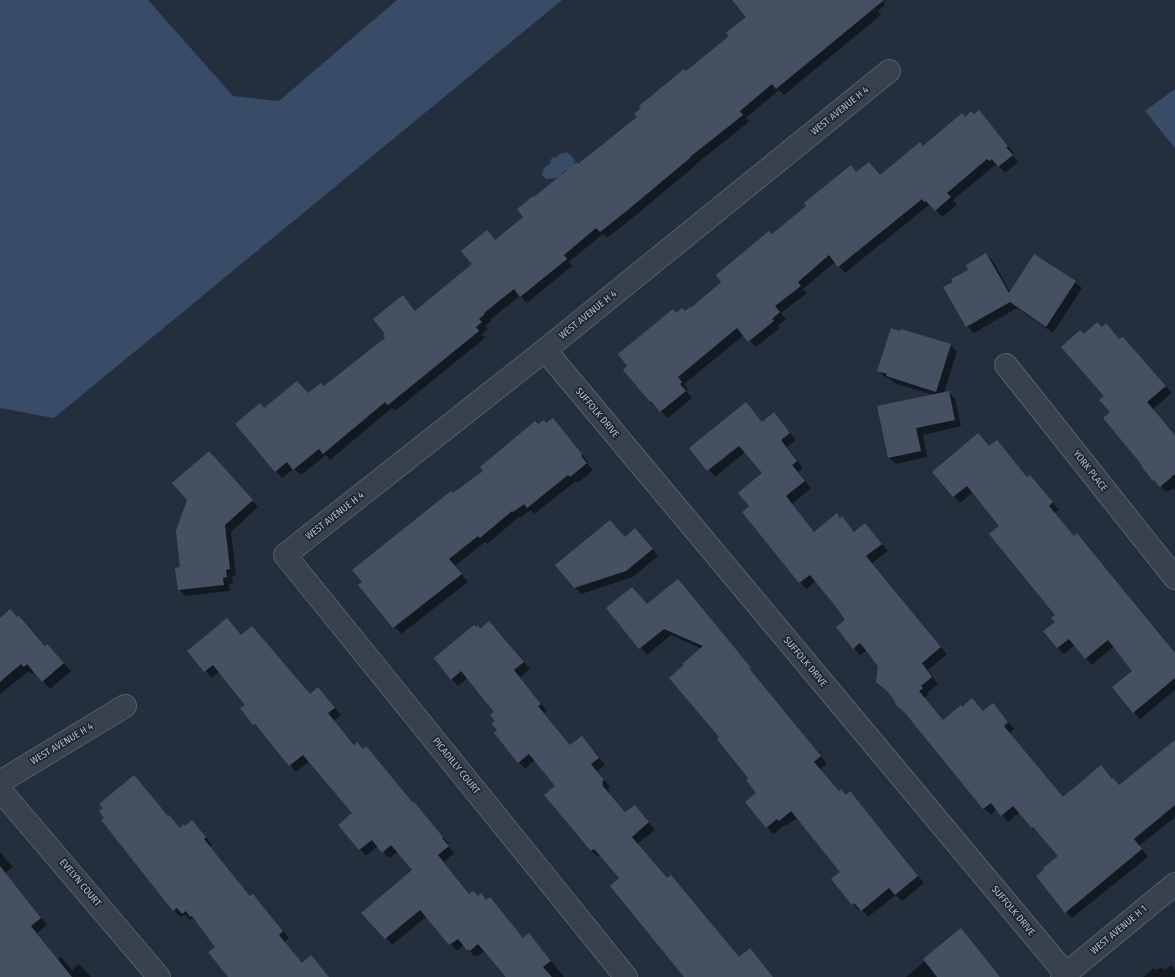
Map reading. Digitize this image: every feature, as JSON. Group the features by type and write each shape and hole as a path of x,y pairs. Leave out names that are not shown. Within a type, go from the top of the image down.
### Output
{"street":[{"name":"WEST AVENUE H 4","path":"286,555 544,350 889,71"},
{"name":"SUFFOLK DRIVE","path":"544,350 1064,976"},
{"name":"YORK PLACE","path":"1006,365 1175,578"},
{"name":"PICADILLY COURT","path":"286,555 626,977"},
{"name":"WEST AVENUE H 4","path":"0,782 125,706"},
{"name":"EVELYN COURT","path":"0,790 159,977"},
{"name":"WEST AVENUE H 1","path":"1064,976 1175,884"}],"water":[{"path":"0,0 148,0 233,96 279,101 397,0 562,0 54,418 0,408"},
{"path":"1175,89 1175,148 1145,111"},
{"path":"567,152 575,160 573,166 563,172 559,178 546,179 542,175 544,168 551,163 550,161 552,158"}],"building":[{"path":"732,0 884,0 776,89 772,84 740,111 743,115 600,232 596,228 564,255 567,259 520,297 514,289 484,313 485,314 479,319 482,322 476,327 479,331 388,405 385,402 323,454 319,449 293,470 287,462 275,472 235,424 260,403 264,408 297,381 308,393 321,383 324,386 385,338 383,335 385,334 373,319 403,295 415,311 472,264 461,251 487,230 495,240 523,217 517,209 577,162 578,164 637,117 634,114 641,108 639,106 684,69 686,71 729,36 726,33 746,17"},
{"path":"979,110 1008,146 1006,147 1013,155 998,167 992,159 990,161 987,159 947,193 951,197 935,211 926,201 924,202 922,199 838,267 829,255 798,282 801,286 775,306 780,312 772,319 774,321 748,342 737,328 678,377 682,382 680,384 686,391 660,412 623,370 627,366 618,354 673,309 676,313 682,308 685,311 690,307 691,308 721,282 716,275 769,231 772,234 806,206 804,203 851,165 856,172 869,162 880,175 920,142 923,146 962,113 965,117 971,111 974,114"},
{"path":"986,253 1009,293 1034,254 1076,281 1046,327 1010,302 966,327 943,287 953,282 951,279 968,270 966,265"},
{"path":"1097,322 1102,327 1106,323 1119,339 1123,337 1166,386 1147,402 1175,435 1175,474 1160,487 1154,480 1153,481 1141,466 1142,465 1103,418 1110,412 1099,400 1104,396 1061,347 1080,330 1084,334"},
{"path":"891,328 900,331 901,329 951,344 936,392 886,376 887,374 877,371"},
{"path":"949,391 955,420 916,428 921,451 888,458 877,406"},
{"path":"746,402 762,422 774,412 790,433 781,440 797,461 792,465 805,481 786,496 814,532 837,513 840,518 842,516 854,532 865,523 882,544 866,556 941,647 922,663 932,677 921,686 923,688 919,691 943,720 972,698 983,711 993,703 1008,722 1004,726 1063,797 1101,765 1119,785 1175,740 1175,805 1134,839 1142,849 1065,913 1036,876 1044,870 1043,868 1058,856 1013,806 1001,816 991,803 983,809 905,713 896,705 887,691 876,682 878,666 860,643 853,649 836,627 845,620 837,608 810,575 799,583 742,512 749,506 738,493 762,473 739,446 707,471 689,448"},
{"path":"553,418 582,454 581,456 587,463 570,477 568,475 527,508 524,504 513,512 512,511 480,538 478,536 449,559 462,574 393,628 358,585 362,582 352,570 451,491 453,493 483,471 480,467 535,421 538,424 544,420 546,423"},
{"path":"978,433 989,446 997,440 1027,477 1030,475 1053,502 1049,506 1074,536 1077,533 1175,653 1175,678 1133,713 1112,687 1132,671 1108,640 1085,659 1069,639 1057,648 1043,631 1055,622 1051,618 1055,615 989,534 999,526 967,486 953,497 932,472"},
{"path":"209,451 253,500 225,525 230,569 226,570 227,577 223,578 224,585 178,590 175,568 180,567 176,531 187,500 172,483"},
{"path":"610,520 625,537 635,528 653,549 626,571 574,588 555,565"},
{"path":"678,579 821,756 814,762 839,791 841,789 846,795 850,791 918,876 895,895 889,888 861,911 854,903 852,905 831,879 840,872 791,811 779,821 777,819 766,828 745,802 756,793 746,780 748,778 717,739 719,737 669,678 684,665 682,664 703,646 664,629 639,649 606,608 632,587 647,604"},
{"path":"10,609 17,617 19,616 45,646 47,644 64,663 42,682 27,664 24,667 21,664 0,682 0,618"},
{"path":"227,618 241,635 252,626 310,694 318,687 335,708 328,713 354,745 357,742 363,749 366,746 443,837 442,838 449,846 438,855 469,894 473,891 478,896 481,893 486,900 490,897 523,938 529,933 551,961 543,967 552,977 506,977 478,944 470,951 468,949 467,950 458,939 449,945 420,910 385,939 361,913 412,870 391,845 382,853 372,840 359,850 338,825 352,813 303,755 289,766 240,708 245,705 213,665 204,672 187,651"},
{"path":"489,621 524,662 514,670 541,704 538,706 570,745 582,736 599,758 591,764 604,780 602,785 625,812 635,805 649,822 632,837 667,878 671,875 739,957 750,948 773,977 684,977 610,886 619,878 594,849 591,851 544,795 555,786 529,754 518,763 494,733 497,730 491,723 495,721 490,715 494,712 461,671 451,680 434,658 474,625 476,627 478,625 480,629"},
{"path":"134,775 180,828 192,820 206,837 204,839 250,896 253,894 283,931 279,935 302,963 311,955 329,977 228,977 208,952 215,947 192,916 190,917 186,911 182,914 177,908 173,911 101,820 104,818 99,811 103,808 99,804"},
{"path":"0,866 41,918 31,926 72,977 0,977"},
{"path":"961,928 1000,977 937,977 923,959"}]}
